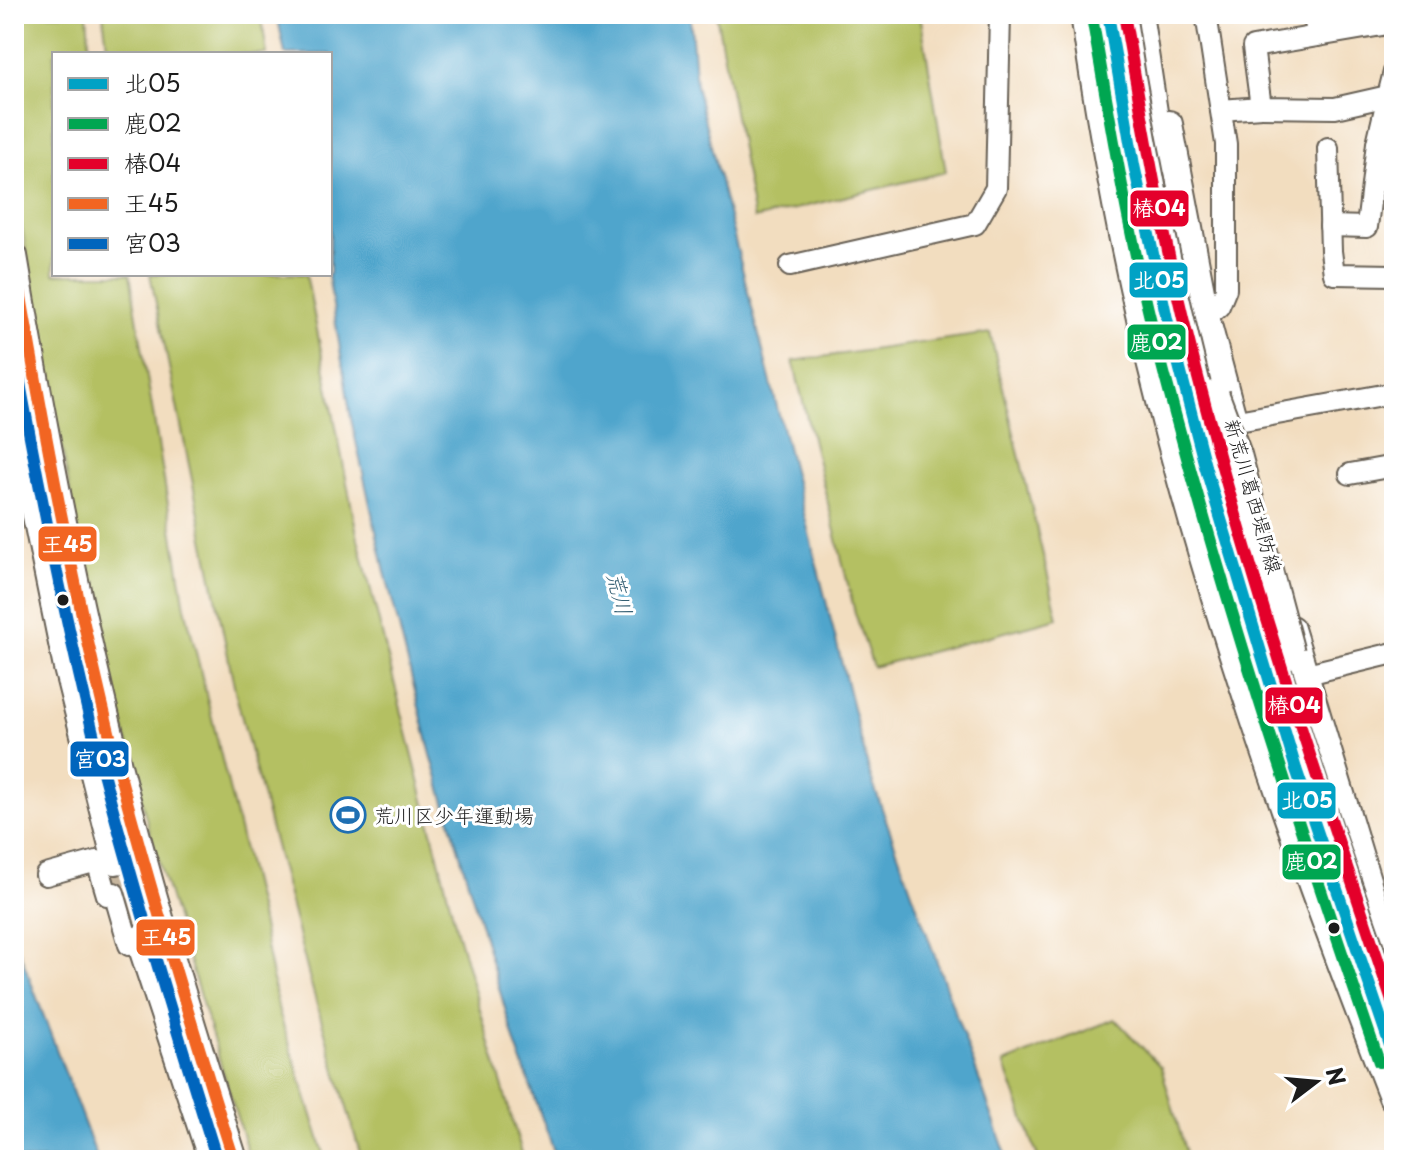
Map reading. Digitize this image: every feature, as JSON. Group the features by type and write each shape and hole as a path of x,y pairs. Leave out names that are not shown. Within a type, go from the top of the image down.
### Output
{"highway":[{"path":"1086,14 1123,231 1173,443 1250,696 1350,957"},
{"path":"1102,14 1142,242 1178,397 1216,536 1394,1096"},
{"path":"1120,14 1130,85 1160,240 1214,461 1280,686 1394,1022"},
{"path":"1137,14 1159,160 1212,389 1236,455 1296,681 1394,1009"}],"main road":[{"path":"1095,14 1120,167 1152,322 1175,399 1196,430"},
{"name":"新荒川葛西堤防線","path":"1108,14 1137,180 1167,319 1196,430 1350,957 1394,1057"},
{"name":"新荒川葛西堤防線","path":"1151,14 1175,163 1206,317 1303,675 1392,954"},
{"path":"14,256 62,515 102,701 161,924 234,1160"},
{"path":"14,408 67,668 116,861"},
{"path":"134,942 212,1160"}],"street":[{"path":"790,266 975,224 996,188 1000,14"},
{"path":"1206,14 1226,144 1226,289 1219,306 1206,317"},
{"path":"1314,14 1317,36"},
{"path":"1261,107 1253,47 1394,23"},
{"path":"1330,226 1367,227 1384,158 1388,96 1394,72"},
{"path":"1221,110 1335,108 1388,96"},
{"path":"1328,148 1334,274 1393,279"},
{"path":"1196,430 1394,393"},
{"path":"1350,474 1394,466"},
{"path":"1303,675 1394,653"},
{"path":"46,875 97,861 107,895 114,893 134,942"},
{"path":"1350,957 1392,954"}],"green space":[{"path":"14,14 87,14 90,52 52,52 52,276 130,276 185,607 260,916 279,1012 326,1160 250,1160 148,826 80,547 14,178"},
{"path":"103,14 261,14 267,52 108,52"},
{"path":"716,14 920,14 946,172 754,219"},
{"name":"荒川区少年運動場","path":"150,276 306,276 358,539 458,935 524,1160 362,1160 311,984 236,695"},
{"path":"990,333 1058,618 873,667 855,613 793,361"},
{"path":"1115,1019 1161,1067 1188,1160 1039,1160 1004,1063"}],"water":[{"name":"荒川","path":"277,14 690,14 696,86 870,775 1008,1160 557,1160 515,1043 431,755 351,419 328,276 332,276 332,52 285,52"},
{"path":"14,937 98,1160 14,1160"}],"tunnel":[{"path":"116,861 139,939"}],"transit line":[{"name":"北05","path":"1108,14 1134,165 1167,319 1205,466 1296,769 1394,1057"},
{"name":"椿04","path":"1124,14 1166,242 1205,405 1281,665 1394,1007"},
{"name":"鹿02","path":"1092,17 1135,249 1176,419 1258,697 1379,1062"},
{"name":"王45","path":"14,256 60,509 116,760 187,1010 234,1160"},
{"name":"宮03","path":"14,350 54,558 101,765 217,1160"}],"place":[{"name":"荒川区少年運動場","path":"348,815"}]}
